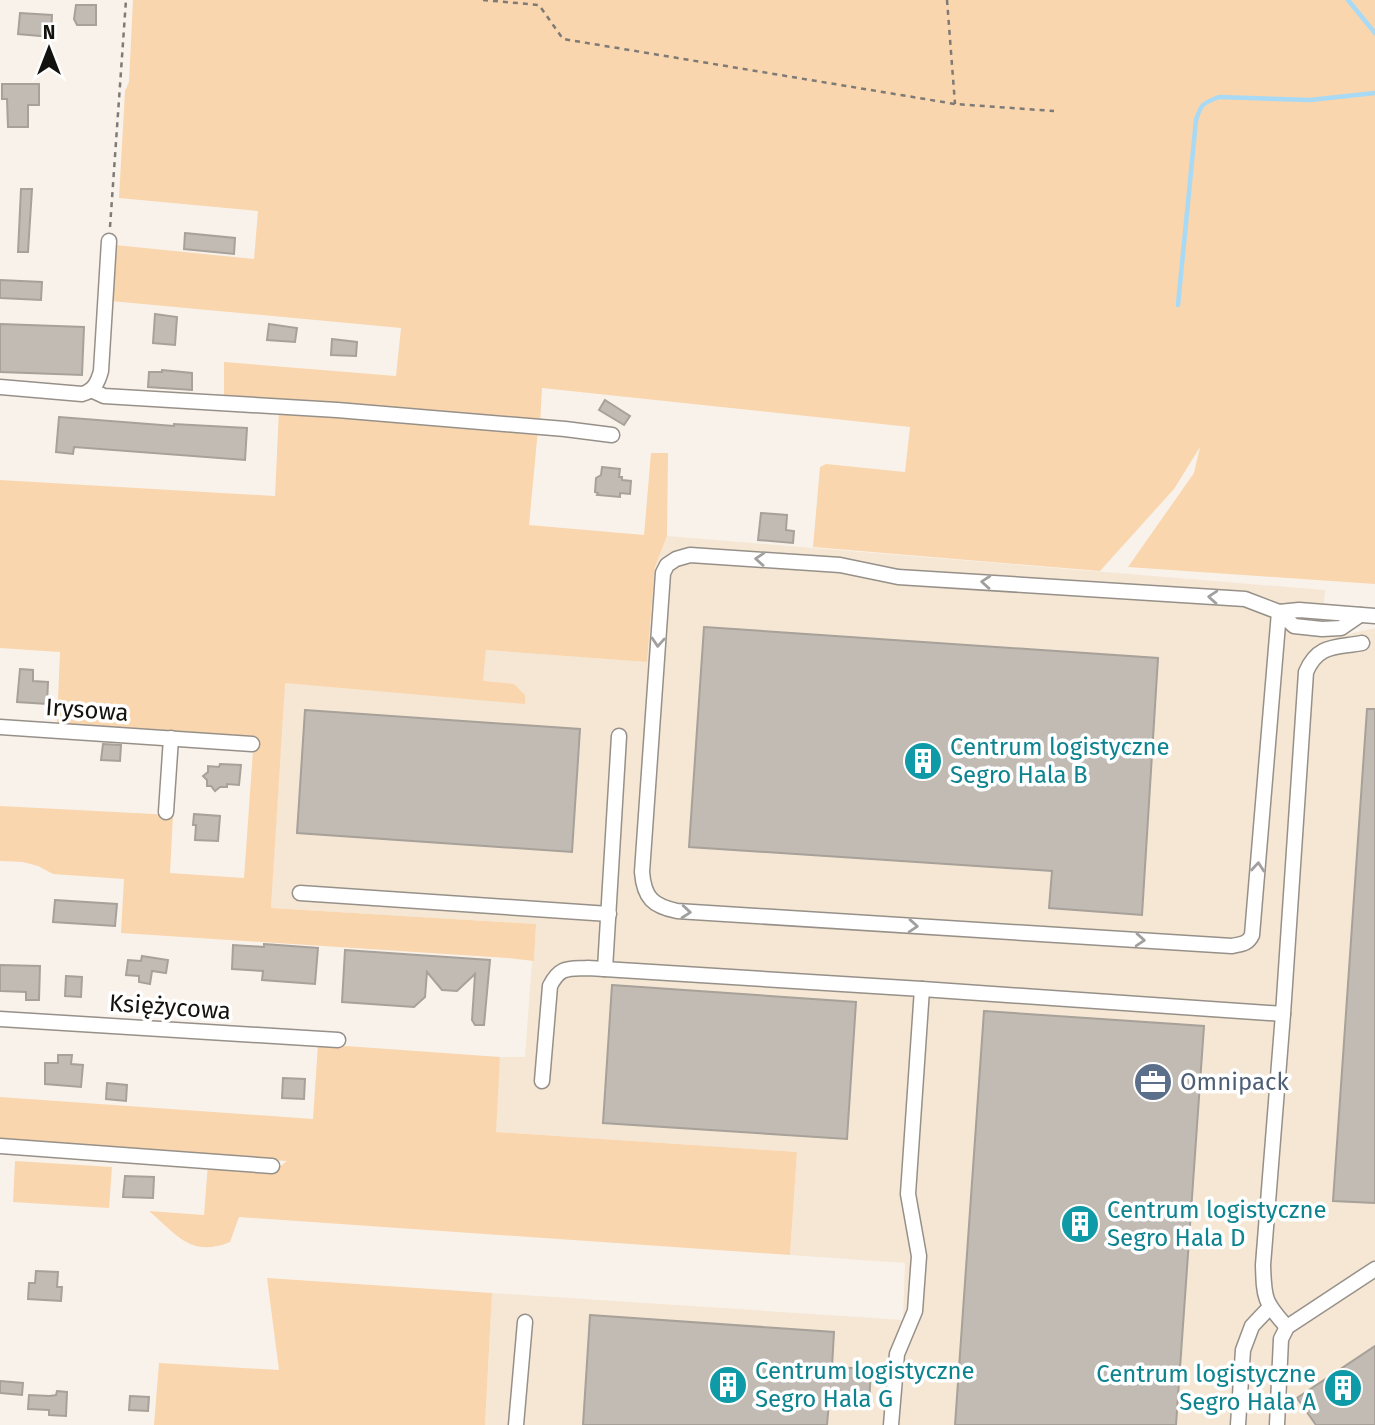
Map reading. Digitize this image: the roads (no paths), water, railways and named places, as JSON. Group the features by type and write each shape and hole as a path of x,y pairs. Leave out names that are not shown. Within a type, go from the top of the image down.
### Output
{"street":[{"path":"0,387 82,394 97,384 101,371 109,240"},
{"path":"91,390 104,396 337,411 612,435"},
{"path":"1279,612 1252,935 1245,944 1232,946 677,911 661,908 646,893 642,872 663,573 667,565 676,559 690,555 840,565 898,577 1245,599 1279,612 1299,610 1367,616"},
{"path":"1287,1327 1269,1308 1264,1289 1263,1265 1306,672 1315,655 1322,650 1362,642"},
{"name":"Irysowa","path":"0,727 252,744"},
{"path":"605,969 619,737"},
{"path":"166,812 171,738"},
{"path":"300,893 608,914"},
{"path":"542,1081 548,992 558,972 565,969 605,969 1283,1014"},
{"path":"891,1425 897,1354 915,1311 919,1256 908,1194 922,989"},
{"name":"Księżycowa","path":"0,1019 338,1040"},
{"path":"0,1146 272,1166"},
{"path":"1277,1425 1281,1339 1287,1327 1375,1269"},
{"path":"1238,1425 1243,1350 1252,1326 1269,1308"},
{"path":"516,1425 525,1322"}],"waterway":[{"path":"1348,0 1375,33"},
{"path":"1178,305 1196,120 1203,105 1219,97 1310,100 1375,93"}],"place":[{"name":"Centrum logistyczne Segro Hala B","path":"923,761"},
{"name":"Omnipack","path":"1153,1082"},
{"name":"Centrum logistyczne Segro Hala D","path":"1080,1224"},
{"name":"Centrum logistyczne Segro Hala G","path":"728,1385"},
{"name":"Centrum logistyczne Segro Hala A","path":"1343,1388"}]}
